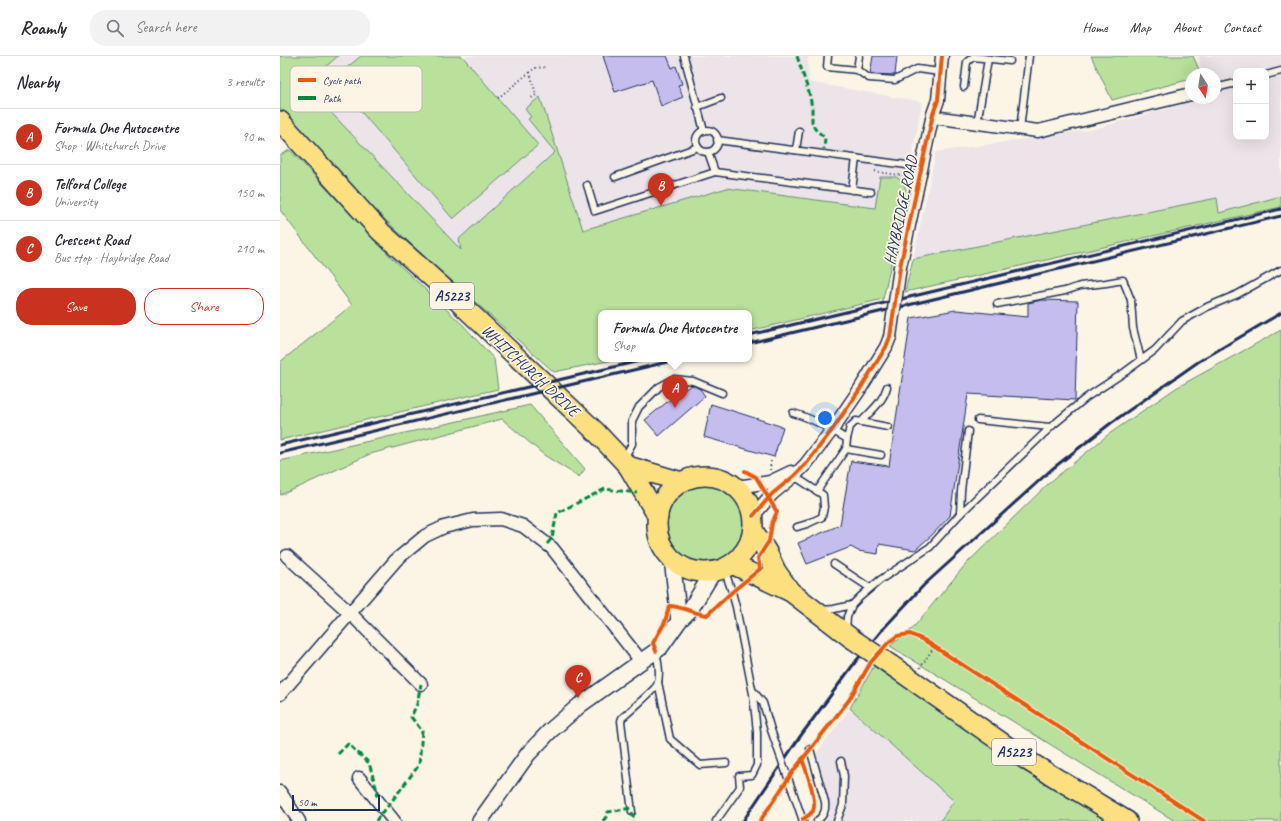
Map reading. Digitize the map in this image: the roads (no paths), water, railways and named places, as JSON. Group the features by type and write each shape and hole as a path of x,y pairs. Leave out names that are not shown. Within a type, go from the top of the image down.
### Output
{"main road":[{"name":"WHITCHURCH DRIVE","path":"281,124 381,232 448,292 596,432 625,463 658,517"},
{"name":"WHITCHURCH DRIVE","path":"625,463 682,482"},
{"path":"701,476 723,478 737,487 748,500 753,524 746,550 723,568 698,571 684,566 672,558 663,546 658,531 658,517 662,503 670,491 682,482 701,476"},
{"name":"A5223","path":"753,524 776,571 791,592"},
{"name":"A5223","path":"723,568 791,592 848,636 1028,761 1127,821"}],"street":[{"name":"HAYBRIDGE ROAD","path":"753,524 772,494 806,464 832,430 886,347 890,337 900,267 933,116 938,100 942,56"},
{"path":"933,116 977,124 1038,131 1185,95"},
{"path":"737,487 770,482 783,477 806,464"},
{"path":"280,694 396,560 425,536 444,527 473,520 502,519 523,526 552,548 640,661"},
{"path":"287,556 350,613 422,684"},
{"path":"672,558 679,621"},
{"path":"480,821 528,754 550,731 580,705 656,651 723,568"},
{"path":"359,778 394,821"},
{"path":"280,792 299,821"}],"lane":[{"path":"684,56 704,131"},
{"path":"828,56 827,67 857,70 869,78 895,80 917,69 940,73"},
{"path":"857,70 859,56"},
{"path":"1020,129 1029,56"},
{"path":"964,88 967,62 973,57 988,60 1010,61"},
{"path":"977,124 988,60"},
{"path":"1269,74 1281,71"},
{"path":"1221,87 1233,84"},
{"path":"697,107 721,98"},
{"path":"704,131 713,132 716,135 717,140 714,148 708,152 702,151 696,142 697,135 704,131"},
{"path":"796,150 799,131"},
{"path":"717,140 856,158 921,172"},
{"path":"615,177 698,147"},
{"path":"708,152 715,172"},
{"path":"852,190 856,158"},
{"path":"587,185 595,211 715,172 871,192"},
{"path":"848,636 847,617 852,605 880,580 930,547 960,514 1050,427 1087,397 1155,350 1182,321 1207,307 1238,294 1281,270"},
{"path":"997,304 1064,291 1080,286 1123,280 1131,300 1132,328 1141,360"},
{"path":"625,463 632,444 632,421 639,407 660,387 674,379 693,381 722,393"},
{"path":"861,422 884,396 887,387"},
{"path":"793,413 802,415 832,430 846,440"},
{"path":"978,420 992,420 1050,427"},
{"path":"817,491 846,449 846,440 850,426 856,421 888,427"},
{"path":"960,514 961,491 968,431"},
{"path":"846,449 881,455"},
{"path":"794,476 823,495 824,507 822,517 797,527"},
{"path":"834,564 870,588"},
{"path":"716,821 740,787 739,776 752,775 757,765 757,732 752,690 736,607 723,568"},
{"path":"817,611 852,605"},
{"path":"632,812 621,721 656,687 659,665 656,651"},
{"path":"658,681 670,739 700,765 726,763"},
{"path":"752,690 763,702 771,730 804,821"},
{"path":"810,749 825,802 824,814 817,821"},
{"path":"837,821 843,804 844,776 841,761"}],"railway":[{"path":"752,334 1281,209"},
{"path":"752,342 1281,216"},
{"path":"743,821 799,738 856,661 883,629 924,585 1052,469 1111,423 1198,362 1281,313"},
{"path":"280,445 635,362"},
{"path":"280,453 667,362"}],"place":[{"name":"Telford College","path":"661,206"},
{"name":"Formula One Autocentre","path":"675,408"},
{"name":"Crescent Road","path":"578,698"}]}
